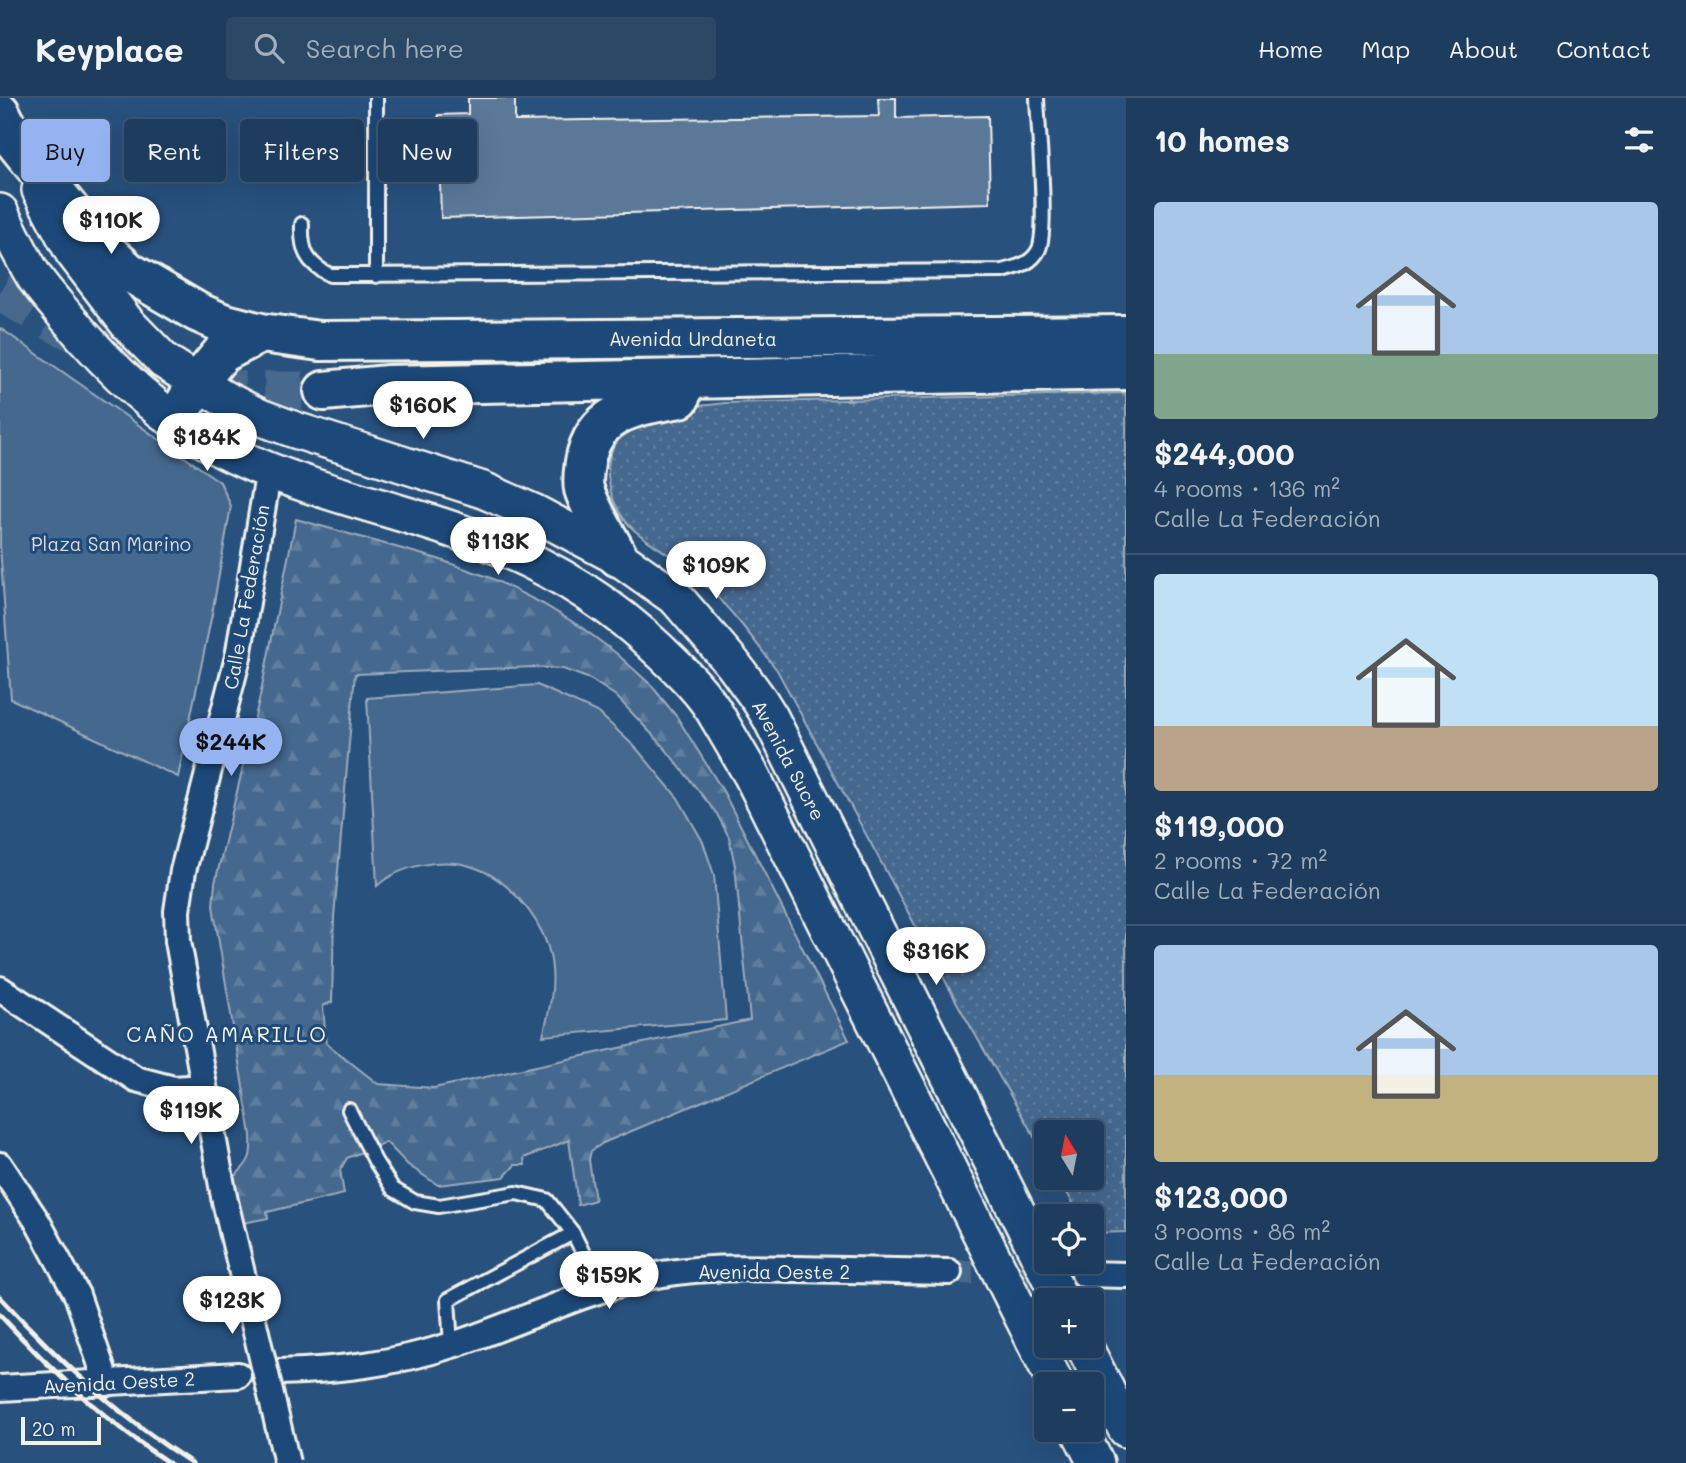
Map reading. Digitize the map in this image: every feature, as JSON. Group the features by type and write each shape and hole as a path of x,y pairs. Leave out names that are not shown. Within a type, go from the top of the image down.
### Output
{"main road":[{"name":"Avenida Urdaneta","path":"7,127 96,242 129,272 197,312 222,323 261,332 320,341 1126,335"},
{"name":"Avenida Sucre","path":"7,127 73,252 113,305 164,361 197,383 260,416 295,430 483,490 533,512 618,557 677,599 733,664 760,701 1055,1288"},
{"path":"0,212 35,278 91,346 112,370 176,420 226,451 269,469 489,543 537,564 611,608 696,687 718,718 752,776 1050,1372"},
{"path":"176,420 197,383 222,353 261,332"},
{"path":"324,391 388,385 1126,370"},
{"path":"618,557 584,488 586,455 592,439 601,427 629,407 786,377"},
{"path":"1090,1358 1126,1429"},
{"path":"1085,1442 1096,1463"}],"street":[{"name":"Calle La Federación","path":"269,469 238,657 183,871 177,911 178,942 223,1197 287,1463"},
{"path":"0,989 136,1079 174,1089 203,1087"},
{"path":"0,1165 44,1232 77,1295 107,1383"},
{"name":"Avenida Oeste 2","path":"279,1372 342,1369 375,1364 451,1345 601,1289 648,1277 720,1267 949,1272"},
{"path":"1084,1274 1126,1275"},
{"name":"Avenida Oeste 2","path":"0,1388 238,1375"}],"lane":[{"path":"376,98 376,276"},
{"path":"302,225 302,243 316,268 330,275 1003,271 1028,263 1039,248 1042,227 1037,98"},
{"path":"349,1110 375,1161 393,1189 415,1202 439,1206 516,1194 547,1200 573,1233 601,1289"},
{"path":"451,1345 448,1300 573,1233"}],"green space":[{"name":"Plaza San Marino","path":"0,328 220,482 231,506 178,777 11,699 0,546"},
{"path":"1126,393 1126,1232 1104,1233 1104,1204 1074,1204 1065,1190 1104,1190 1104,1120 1034,1120 1034,1136 961,1010 777,670 712,592 676,560 629,525 616,504 608,480 608,467 610,455 624,434 639,424 674,410 725,403"},
{"path":"296,519 438,559 491,578 543,604 616,653 651,685 677,717 723,791 849,1040 603,1143 591,1151 589,1160 595,1200 578,1205 569,1140 524,1158 525,1165 515,1165 504,1177 438,1185 408,1165 386,1142 347,1158 340,1170 344,1194 267,1212 268,1218 243,1223 234,1177 249,1158 251,1135 213,906 215,883 260,696","holes":["535,667 563,669 590,679 616,696 663,746 717,814 729,837 735,866 750,1020 434,1088 378,1084 326,1043 323,1006 332,1002 334,917 355,674"]},
{"path":"537,685 599,713 637,749 678,798 703,842 714,875 726,1020 543,1036 552,992 551,958 536,922 509,888 486,872 449,863 410,868 377,886 367,698"}],"building":[{"path":"468,98 515,98 515,121 879,116 878,98 896,98 896,118 988,116 990,203 441,218 440,182 477,182 477,119 438,119 438,115 468,114"}],"tunnel":[{"path":"0,292 46,319 155,367 237,390 324,391"},
{"path":"949,1272 1034,1273"}],"railway":[{"path":"0,1297 44,1343 115,1407 192,1463"},
{"path":"0,1315 80,1394 123,1431 169,1463"}],"district":[{"name":"CAÑO AMARILLO","path":"227,1033"}]}
